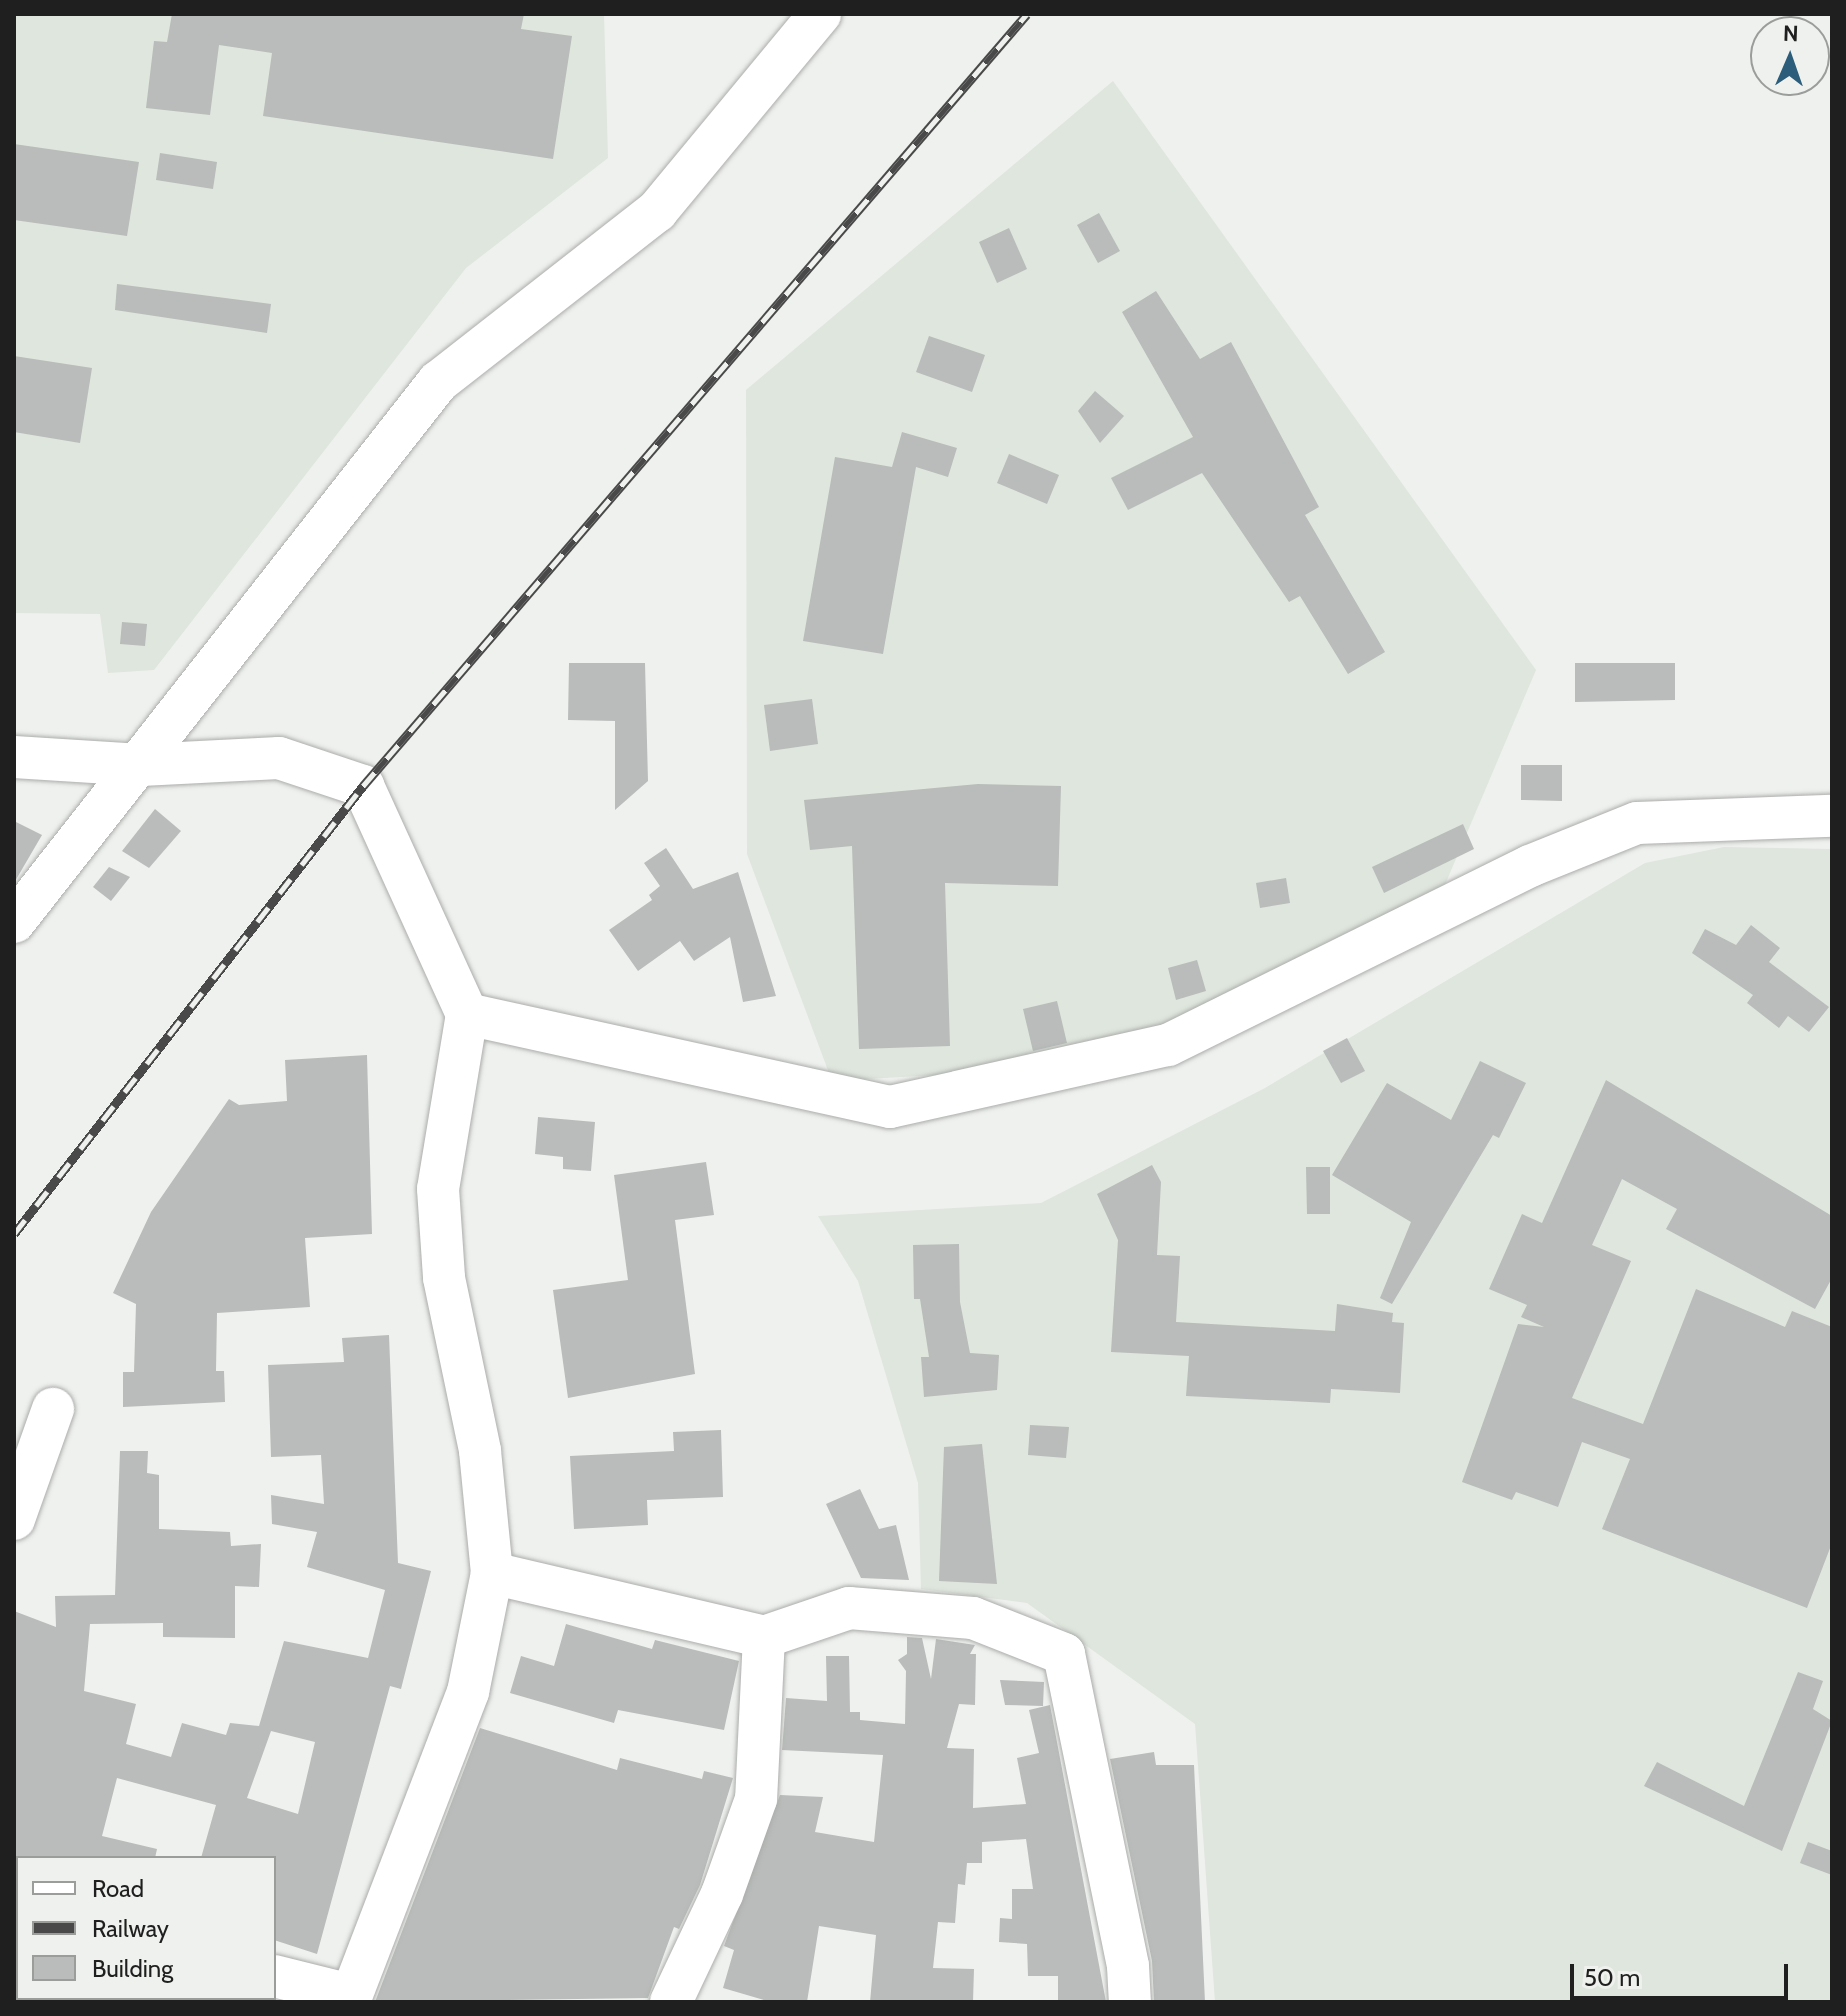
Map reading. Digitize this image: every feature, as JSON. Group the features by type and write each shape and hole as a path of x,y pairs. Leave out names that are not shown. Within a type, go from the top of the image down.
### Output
{"street":[{"path":"14,922 141,765 438,382 657,211 820,14"},
{"path":"14,757 141,765 279,758 363,786 467,1014 438,1189 444,1278 480,1451 492,1573 468,1692 350,1998 276,1977"},
{"path":"467,1014 890,1107 1168,1045 1530,866 1637,823 1832,816"},
{"path":"14,1519 53,1409"},
{"path":"492,1573 764,1637 849,1608 973,1618 1064,1654 1128,1966 1130,2002"},
{"path":"671,2002 722,1894 756,1799 764,1637"}],"shaded area":[{"path":"14,14 604,14 608,158 466,268 154,670 108,673 100,614 14,613"},
{"path":"1113,81 1536,670 1436,906 1163,1062 832,1081 747,854 746,390"},
{"path":"1724,847 1832,849 1832,2002 1215,2002 1195,1724 1027,1603 921,1589 918,1483 858,1281 818,1216 1041,1203 1265,1088 1645,863"}],"building":[{"path":"172,14 524,14 521,29 572,36 553,159 263,116 272,53 219,45 210,115 146,108 154,41 167,42"},
{"path":"14,144 139,162 127,236 14,220"},
{"path":"160,153 217,162 213,189 156,180"},
{"path":"1099,213 1120,251 1098,263 1077,225"},
{"path":"1009,228 1027,269 997,283 979,242"},
{"path":"117,284 271,304 267,333 115,310"},
{"path":"1156,291 1200,359 1231,342 1319,507 1305,515 1385,652 1348,674 1300,596 1289,602 1202,473 1128,510 1111,478 1193,437 1122,312"},
{"path":"929,336 985,355 972,392 916,372"},
{"path":"14,356 92,368 80,443 14,432"},
{"path":"1095,391 1124,416 1100,443 1078,411"},
{"path":"902,432 957,448 948,477 916,467 883,654 803,641 835,457 892,467"},
{"path":"1009,454 1059,475 1047,504 997,483"},
{"path":"122,622 147,624 145,646 120,644"},
{"path":"569,663 645,663 648,781 615,810 615,721 568,720"},
{"path":"1575,663 1675,663 1675,700 1575,702"},
{"path":"812,699 818,744 770,751 764,705"},
{"path":"1521,765 1562,765 1562,801 1521,800"},
{"path":"978,784 1061,786 1058,886 945,883 950,1046 859,1049 852,846 810,850 804,800"},
{"path":"155,809 181,831 149,868 122,851"},
{"path":"14,821 42,835 14,883"},
{"path":"1463,824 1474,849 1384,893 1372,867"},
{"path":"666,848 693,889 738,872 776,996 743,1002 730,937 694,961 680,941 638,971 609,930 652,900 649,895 660,886 644,863"},
{"path":"109,867 130,877 111,901 93,887"},
{"path":"1286,878 1290,903 1260,908 1256,883"},
{"path":"1751,925 1780,948 1769,962 1829,1007 1809,1032 1788,1016 1779,1028 1747,1003 1753,995 1692,953 1705,929 1736,945"},
{"path":"1197,960 1206,991 1176,1000 1168,968"},
{"path":"1057,1001 1067,1043 1033,1051 1023,1009"},
{"path":"1347,1038 1365,1071 1341,1083 1323,1051"},
{"path":"367,1055 372,1234 305,1238 310,1307 217,1313 216,1371 224,1371 225,1402 123,1407 123,1372 134,1372 136,1304 113,1293 151,1212 229,1099 239,1105 287,1101 285,1060"},
{"path":"1480,1061 1526,1083 1499,1138 1493,1135 1392,1304 1380,1298 1411,1222 1332,1175 1387,1083 1451,1120"},
{"path":"1606,1080 1832,1216 1832,1278 1815,1309 1666,1229 1677,1209 1622,1179 1592,1245 1631,1261 1572,1398 1643,1424 1696,1289 1785,1327 1792,1311 1832,1327 1832,1543 1807,1608 1602,1529 1630,1459 1582,1442 1558,1507 1516,1492 1512,1500 1462,1482 1518,1324 1544,1327 1521,1317 1527,1305 1489,1289 1522,1214 1542,1223"},
{"path":"538,1117 595,1122 591,1171 563,1169 563,1157 535,1154"},
{"path":"706,1162 714,1215 675,1220 695,1374 568,1398 553,1290 628,1280 614,1175"},
{"path":"1152,1165 1161,1182 1157,1255 1180,1256 1176,1322 1335,1331 1337,1304 1393,1313 1392,1322 1404,1323 1400,1393 1331,1389 1330,1403 1186,1396 1189,1356 1111,1352 1118,1240 1097,1194"},
{"path":"1306,1167 1330,1167 1330,1214 1307,1214"},
{"path":"959,1244 960,1302 970,1353 999,1355 997,1390 924,1397 921,1357 929,1357 920,1299 914,1299 913,1245"},
{"path":"389,1335 398,1563 431,1571 401,1689 390,1686 317,1954 276,1941 276,1856 202,1856 216,1805 117,1778 102,1836 157,1849 155,1856 14,1858 14,1611 56,1627 55,1596 115,1595 120,1451 148,1451 147,1473 159,1475 159,1529 230,1532 231,1546 261,1544 259,1587 235,1586 235,1638 163,1637 163,1623 90,1624 84,1691 136,1704 126,1744 171,1757 182,1723 226,1735 230,1723 259,1726 284,1641 368,1658 385,1590 307,1567 317,1532 272,1524 271,1495 324,1504 321,1455 271,1457 268,1365 344,1362 342,1338","holes":["271,1731 315,1742 298,1814 247,1798"]},
{"path":"1030,1425 1069,1427 1066,1458 1028,1455"},
{"path":"721,1430 723,1497 647,1500 648,1525 574,1529 570,1456 674,1451 673,1432"},
{"path":"982,1444 997,1584 939,1581 944,1447"},
{"path":"860,1489 879,1529 896,1525 909,1580 861,1578 826,1504"},
{"path":"566,1624 652,1649 655,1640 739,1661 724,1730 618,1710 614,1723 510,1693 521,1656 554,1666"},
{"path":"907,1637 922,1638 931,1679 936,1639 975,1645 970,1654 976,1654 975,1705 959,1704 947,1748 974,1749 973,1808 1026,1804 1017,1758 1039,1753 1029,1710 1050,1705 1106,2002 1058,2002 1058,1976 1028,1976 1027,1944 999,1942 1000,1918 1012,1919 1012,1889 1033,1889 1026,1839 982,1842 982,1863 967,1863 965,1885 958,1884 955,1923 938,1922 933,1968 974,1969 973,2002 870,2002 876,1935 819,1926 807,2002 771,2002 723,1988 734,1950 724,1946 780,1795 823,1797 815,1832 874,1842 883,1755 782,1750 786,1698 827,1701 826,1656 849,1656 850,1712 860,1712 860,1720 905,1724 906,1671 898,1660 907,1654"},
{"path":"1798,1672 1823,1681 1813,1709 1832,1721 1782,1851 1644,1786 1657,1762 1744,1806"},
{"path":"1000,1680 1044,1682 1043,1706 1005,1705"},
{"path":"480,1728 617,1770 620,1758 702,1779 704,1771 733,1778 700,1885 679,1929 674,1927 648,1998 375,2002"},
{"path":"1154,1752 1156,1765 1194,1765 1205,2002 1154,2002 1152,1961 1110,1759"},
{"path":"1808,1842 1832,1851 1832,1875 1800,1863"}],"railway":[{"path":"14,1234 363,786 1027,14"}]}
